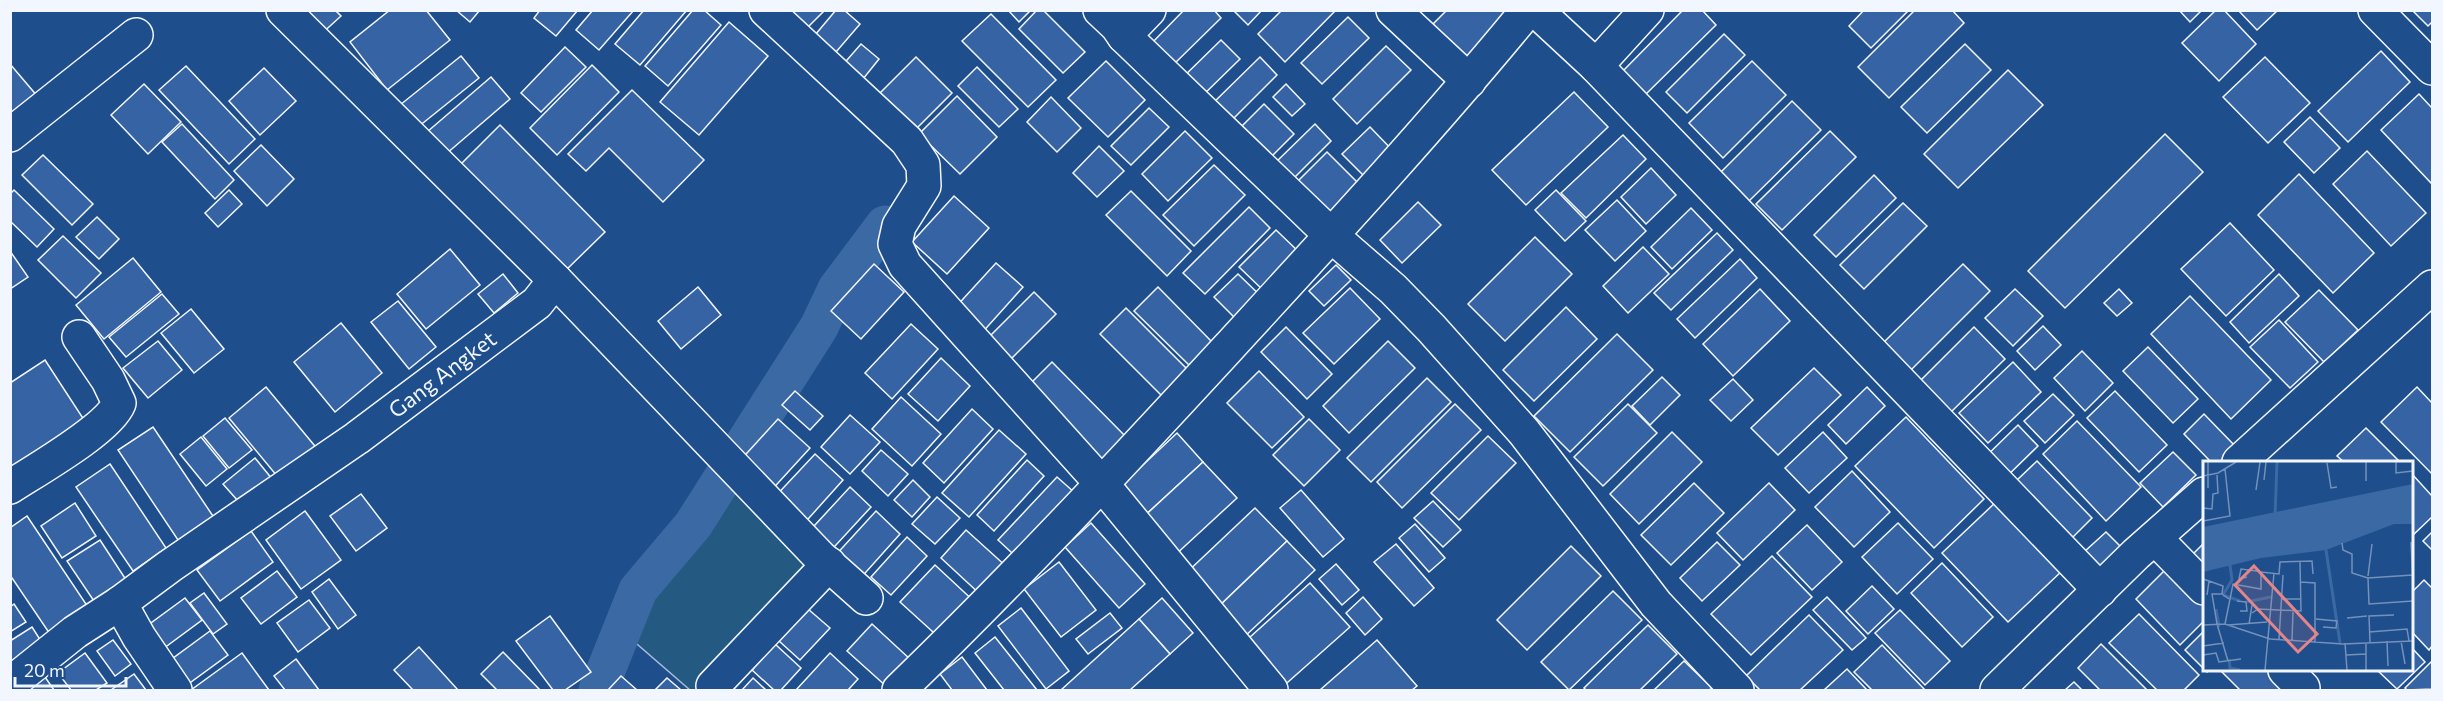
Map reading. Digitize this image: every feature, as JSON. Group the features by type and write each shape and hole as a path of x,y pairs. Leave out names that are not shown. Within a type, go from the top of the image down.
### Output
{"street":[{"path":"283,10 555,280 749,484 828,564 866,598"},
{"path":"766,10 907,141 923,165 924,186 899,226 895,244 905,265 1102,484 1271,690"},
{"path":"1100,10 1124,36 1332,236 1400,296 1524,432 1656,603 1737,690"},
{"path":"1124,36 1149,10"},
{"path":"1393,10 1469,81"},
{"path":"1596,66 1647,10"},
{"path":"2375,10 2433,68"},
{"path":"899,690 1102,484 1332,236 1469,81 1522,17 1531,12 1541,15 1596,66 2100,590"},
{"path":"10,135 136,35"},
{"name":"Gang Angket","path":"10,684 75,632 357,438 537,303 555,280"},
{"path":"2240,461 2433,287"},
{"path":"10,487 78,443 116,412 119,403 108,380 79,337"},
{"path":"1997,690 2155,538 2203,496"},
{"path":"2155,538 2203,586"},
{"path":"713,686 828,564"},
{"path":"120,603 175,690"}],"shaded area":[{"path":"749,484 829,564 705,690 690,690 630,638 639,615 680,554 717,507"}],"building":[{"path":"298,10 335,10 341,16 318,37"},
{"path":"390,10 426,10 450,40 387,90 350,42"},
{"path":"456,10 480,10 470,22"},
{"path":"540,10 578,10 556,36 534,18"},
{"path":"593,10 634,10 599,50 576,30"},
{"path":"644,10 687,10 640,65 615,44"},
{"path":"693,10 704,10 721,25 668,86 645,66"},
{"path":"785,10 825,10 805,30"},
{"path":"836,10 844,10 860,24 830,59 810,41"},
{"path":"1008,10 1031,10 1019,22"},
{"path":"1037,10 1043,10 1085,52 1063,73 1019,29"},
{"path":"1184,10 1214,10 1221,18 1172,66 1150,45"},
{"path":"1233,10 1262,10 1248,25"},
{"path":"1282,10 1336,10 1285,62 1258,34"},
{"path":"1447,10 1517,10 1461,66 1426,31"},
{"path":"1683,10 1702,10 1716,25 1644,96 1621,73"},
{"path":"1864,10 1909,10 1871,48 1849,26"},
{"path":"1915,10 1952,10 1964,23 1889,98 1858,67"},
{"path":"2179,10 2202,10 2190,22"},
{"path":"2216,10 2224,10 2256,44 2219,81 2182,43"},
{"path":"2238,10 2278,10 2257,30"},
{"path":"2412,10 2432,10 2432,22 2428,26"},
{"path":"991,14 1056,80 1028,107 962,41"},
{"path":"1348,17 1369,38 1322,84 1301,63"},
{"path":"729,22 768,56 699,135 660,102"},
{"path":"1724,34 1745,55 1687,113 1666,92"},
{"path":"1221,40 1240,59 1196,102 1177,83"},
{"path":"861,44 879,59 859,84 840,68"},
{"path":"1965,44 1991,70 1927,133 1901,107"},
{"path":"1386,46 1411,70 1357,124 1333,99"},
{"path":"565,47 586,67 541,112 521,93"},
{"path":"2381,51 2410,82 2348,142 2318,111"},
{"path":"461,56 479,78 413,131 395,109"},
{"path":"916,57 952,93 913,132 877,96"},
{"path":"1260,57 1277,75 1227,125 1209,107"},
{"path":"2265,57 2310,103 2268,143 2223,97"},
{"path":"1106,61 1145,100 1108,137 1068,98"},
{"path":"1752,61 1786,95 1723,158 1689,123"},
{"path":"10,64 44,104 22,123 10,109"},
{"path":"592,65 619,92 557,155 530,128"},
{"path":"186,66 255,139 229,164 159,90"},
{"path":"977,67 1018,109 999,127 958,86"},
{"path":"264,68 296,101 260,135 229,101"},
{"path":"2008,70 2043,105 1958,188 1924,154"},
{"path":"491,77 510,99 446,154 427,132"},
{"path":"144,84 181,122 148,154 111,115"},
{"path":"1286,84 1305,104 1292,116 1273,97"},
{"path":"632,90 704,160 663,202 609,148 586,171 568,154"},
{"path":"1574,92 1608,127 1526,205 1492,170"},
{"path":"2419,94 2432,108 2432,184 2381,130"},
{"path":"957,96 997,137 960,174 919,134"},
{"path":"1051,97 1081,128 1057,152 1027,122"},
{"path":"1792,101 1821,130 1749,201 1721,172"},
{"path":"1264,104 1294,134 1263,165 1233,135"},
{"path":"1149,108 1169,127 1131,165 1111,146"},
{"path":"2310,117 2340,148 2314,173 2284,142"},
{"path":"182,124 234,180 215,199 162,142"},
{"path":"1315,124 1331,141 1292,180 1275,163"},
{"path":"500,125 605,232 563,273 459,166"},
{"path":"1370,127 1397,155 1370,182 1342,154"},
{"path":"1185,131 1212,158 1168,201 1142,174"},
{"path":"1830,131 1856,157 1782,230 1756,204"},
{"path":"2165,134 2203,172 2065,308 2028,271"},
{"path":"1623,135 1646,159 1586,218 1561,193"},
{"path":"261,145 294,179 267,206 234,171"},
{"path":"1099,146 1124,171 1097,197 1073,173"},
{"path":"2367,151 2426,213 2391,246 2333,184"},
{"path":"1327,152 1366,191 1334,223 1295,184"},
{"path":"43,155 93,204 72,225 22,175"},
{"path":"1214,165 1245,195 1194,246 1163,215"},
{"path":"1651,168 1676,195 1646,224 1621,197"},
{"path":"2299,174 2374,253 2333,293 2258,215"},
{"path":"1874,175 1896,198 1836,257 1814,235"},
{"path":"14,190 54,229 37,247 10,221 10,194"},
{"path":"229,190 242,204 218,227 205,213"},
{"path":"1556,190 1586,221 1565,241 1535,210"},
{"path":"1131,191 1191,251 1167,276 1106,215"},
{"path":"954,196 989,228 947,274 912,242"},
{"path":"1617,200 1646,231 1615,261 1585,230"},
{"path":"1418,202 1441,225 1402,263 1380,240"},
{"path":"1903,203 1927,226 1864,289 1840,265"},
{"path":"1249,207 1270,228 1205,294 1183,273"},
{"path":"1691,208 1712,230 1672,269 1651,247"},
{"path":"97,217 119,239 99,259 76,237"},
{"path":"2230,223 2274,270 2226,316 2181,269"},
{"path":"1276,230 1300,253 1263,290 1239,267"},
{"path":"1717,233 1733,250 1671,310 1654,293"},
{"path":"63,236 101,273 76,298 38,260"},
{"path":"1535,237 1572,274 1505,341 1468,304"},
{"path":"1643,247 1669,274 1628,313 1603,286"},
{"path":"450,249 480,285 426,329 397,294"},
{"path":"10,251 28,277 10,289"},
{"path":"133,258 161,292 104,339 76,305"},
{"path":"1740,259 1757,278 1695,338 1677,319"},
{"path":"996,263 1023,287 980,335 953,310"},
{"path":"874,264 904,292 861,339 831,311"},
{"path":"1963,264 1990,291 1908,373 1881,345"},
{"path":"1336,265 1351,280 1324,306 1309,291"},
{"path":"503,274 518,293 494,313 478,294"},
{"path":"1238,274 1268,303 1244,327 1214,297"},
{"path":"2279,274 2299,296 2249,343 2230,322"},
{"path":"698,287 721,315 681,349 658,321"},
{"path":"1158,287 1212,342 1189,365 1134,311"},
{"path":"1350,288 1380,319 1334,364 1303,333"},
{"path":"1760,289 1790,321 1733,376 1703,344"},
{"path":"2015,289 2043,316 2013,346 1985,318"},
{"path":"2119,289 2132,303 2117,316 2104,303"},
{"path":"2319,290 2358,330 2324,362 2285,322"},
{"path":"1034,292 1056,314 1004,366 982,344"},
{"path":"162,294 179,314 126,357 109,337"},
{"path":"2190,296 2271,380 2231,419 2151,334"},
{"path":"398,301 436,347 409,369 371,322"},
{"path":"1566,307 1597,339 1534,401 1503,370"},
{"path":"1126,308 1189,371 1163,397 1100,334"},
{"path":"191,309 224,349 194,373 161,333"},
{"path":"2279,320 2318,362 2290,388 2250,347"},
{"path":"341,323 382,373 335,412 294,362"},
{"path":"911,324 938,349 892,399 865,373"},
{"path":"2043,326 2061,345 2035,370 2017,351"},
{"path":"1286,327 1332,374 1307,399 1261,352"},
{"path":"1974,327 2005,359 1950,413 1919,382"},
{"path":"1617,334 1653,370 1570,452 1534,416"},
{"path":"158,341 182,370 148,398 123,368"},
{"path":"1388,341 1415,368 1349,433 1323,406"},
{"path":"2148,347 2198,399 2173,423 2123,371"},
{"path":"2082,351 2113,383 2085,411 2054,378"},
{"path":"941,358 970,386 938,421 908,394"},
{"path":"45,360 88,426 10,478 10,383"},
{"path":"1052,362 1131,442 1104,470 1024,390"},
{"path":"2013,362 2041,392 1988,443 1959,413"},
{"path":"1814,368 1841,395 1778,455 1751,428"},
{"path":"1259,371 1304,417 1272,448 1227,403"},
{"path":"1662,377 1680,395 1650,425 1632,406"},
{"path":"1427,378 1451,402 1371,482 1347,458"},
{"path":"1733,379 1753,400 1731,421 1710,400"},
{"path":"266,387 319,451 282,482 229,418"},
{"path":"1867,387 1885,406 1846,444 1828,425"},
{"path":"2417,387 2432,403 2432,474 2381,422"},
{"path":"795,391 823,416 810,430 782,405"},
{"path":"2115,391 2167,445 2139,472 2087,418"},
{"path":"2053,394 2074,415 2045,443 2024,421"},
{"path":"901,397 941,434 912,466 872,429"},
{"path":"1455,404 1481,430 1402,508 1377,482"},
{"path":"1628,404 1657,433 1603,486 1574,457"},
{"path":"972,409 993,429 944,483 923,463"},
{"path":"2204,414 2236,447 2221,461 2210,461 2184,434"},
{"path":"850,415 880,442 850,474 821,447"},
{"path":"1906,417 1984,499 1934,548 1855,466"},
{"path":"225,418 252,450 229,468 203,436"},
{"path":"778,419 810,448 768,494 737,464"},
{"path":"1309,419 1340,450 1304,486 1273,455"},
{"path":"2077,421 2141,487 2106,521 2043,454"},
{"path":"2018,425 2038,446 1999,484 1979,463"},
{"path":"153,427 219,525 184,549 118,450"},
{"path":"2366,428 2399,461 2343,461 2337,456"},
{"path":"999,430 1026,454 969,517 942,493"},
{"path":"1672,432 1702,462 1639,524 1610,494"},
{"path":"1823,432 1847,458 1809,493 1785,468"},
{"path":"1177,433 1203,462 1139,521 1113,493"},
{"path":"1488,436 1516,463 1459,520 1431,493"},
{"path":"201,437 227,469 206,486 180,454"},
{"path":"881,450 908,474 888,496 862,471"},
{"path":"2173,452 2196,475 2163,507 2140,483"},
{"path":"815,454 843,480 800,528 771,501"},
{"path":"255,458 277,485 246,510 223,484"},
{"path":"1027,460 1044,476 994,531 977,515"},
{"path":"2037,461 2092,518 2071,539 2016,481"},
{"path":"1203,462 1237,498 1173,557 1139,521"},
{"path":"110,464 166,548 133,571 76,487"},
{"path":"1852,471 1890,512 1854,547 1815,507"},
{"path":"2413,475 2432,496 2432,517 2414,534"},
{"path":"1057,477 1083,500 1024,564 998,540"},
{"path":"913,480 930,497 912,517 894,500"},
{"path":"1694,483 1724,513 1671,565 1641,535"},
{"path":"1769,483 1795,510 1743,560 1717,533"},
{"path":"850,487 871,507 824,558 803,538"},
{"path":"1301,490 1344,539 1323,557 1280,508"},
{"path":"361,494 387,528 356,551 330,516"},
{"path":"937,497 960,518 935,544 912,524"},
{"path":"1433,501 1461,530 1443,547 1414,518"},
{"path":"1997,501 2063,570 2008,622 1942,553"},
{"path":"75,503 96,536 62,558 41,526"},
{"path":"1255,508 1287,541 1214,611 1182,577"},
{"path":"305,511 341,560 301,589 266,540"},
{"path":"876,511 900,534 858,581 833,558"},
{"path":"27,516 92,613 54,640 10,575 10,528"},
{"path":"1091,523 1145,584 1119,608 1065,547"},
{"path":"1898,523 1933,559 1897,594 1862,557"},
{"path":"1415,524 1445,558 1429,572 1399,538"},
{"path":"1807,525 1842,562 1812,590 1777,553"},
{"path":"966,530 1008,568 982,596 941,558"},
{"path":"251,531 273,562 220,601 197,570"},
{"path":"2106,532 2124,550 2102,570 2084,552"},
{"path":"2432,532 2432,550 2423,541"},
{"path":"907,537 927,556 891,595 871,577"},
{"path":"100,540 134,592 102,613 67,561"},
{"path":"1287,541 1315,570 1241,640 1214,611"},
{"path":"1717,542 1740,565 1702,601 1680,578"},
{"path":"1396,544 1434,588 1414,606 1374,562"},
{"path":"2203,544 2203,581 2185,562"},
{"path":"1571,546 1601,576 1527,650 1497,620"},
{"path":"1772,556 1812,597 1751,655 1711,614"},
{"path":"1059,562 1096,610 1061,637 1024,589"},
{"path":"1942,563 1993,617 1962,647 1911,593"},
{"path":"1336,564 1359,590 1342,605 1319,579"},
{"path":"2171,564 2203,596 2203,622 2180,645 2136,599"},
{"path":"935,565 978,605 944,642 900,602"},
{"path":"277,571 297,597 261,624 241,598"},
{"path":"329,579 356,615 338,629 312,592"},
{"path":"2424,580 2432,588 2432,646 2429,650 2413,633 2413,591"},
{"path":"1310,583 1350,627 1279,690 1239,647"},
{"path":"1872,586 1894,609 1868,634 1846,611"},
{"path":"1613,591 1642,620 1569,690 1541,662"},
{"path":"204,593 227,624 213,634 190,603"},
{"path":"1363,597 1382,619 1365,635 1346,613"},
{"path":"1827,597 1866,638 1852,650 1813,610"},
{"path":"185,598 202,620 156,654 140,631"},
{"path":"1162,598 1193,633 1170,654 1139,619"},
{"path":"309,600 330,628 298,652 277,623"},
{"path":"14,604 26,622 10,632 10,607"},
{"path":"1021,608 1069,671 1046,689 998,626"},
{"path":"808,609 830,628 800,660 779,641"},
{"path":"1900,610 1950,661 1925,685 1875,633"},
{"path":"1110,613 1122,628 1088,654 1076,639"},
{"path":"2139,614 2199,675 2184,690 2157,690 2109,643"},
{"path":"1809,615 1843,650 1800,690 1760,690 1746,676"},
{"path":"550,616 591,672 565,690 553,690 516,641"},
{"path":"1139,619 1170,654 1130,690 1061,690"},
{"path":"872,624 911,660 887,687 847,651"},
{"path":"1648,625 1677,654 1640,690 1586,690 1584,688"},
{"path":"32,627 48,652 10,663 10,641"},
{"path":"210,631 228,655 180,690 161,667"},
{"path":"2203,632 2203,668 2185,650"},
{"path":"995,637 1037,690 1004,690 975,653"},
{"path":"113,640 131,664 115,676 97,651"},
{"path":"1377,640 1417,686 1412,690 1320,690"},
{"path":"775,644 801,668 781,690 774,690 752,670"},
{"path":"2101,644 2147,690 2100,690 2078,668"},
{"path":"1882,645 1925,690 1872,690 1854,672"},
{"path":"419,647 458,690 413,690 394,670"},
{"path":"2413,649 2425,662 2397,689 2378,671 2413,671"},
{"path":"503,652 540,690 497,690 481,674"},
{"path":"85,653 107,683 96,690 71,690 58,673"},
{"path":"242,653 269,690 191,690"},
{"path":"830,653 858,679 848,690 796,690"},
{"path":"962,657 987,690 952,690 940,674"},
{"path":"296,659 319,690 285,690 274,676"},
{"path":"1684,661 1712,688 1709,690 1654,690"},
{"path":"2432,661 2432,689 2407,690 2405,688"},
{"path":"1847,669 1867,690 1824,690"},
{"path":"2221,671 2278,671 2289,682 2281,690 2240,690"},
{"path":"134,674 146,690 111,690"},
{"path":"621,676 637,690 608,690"},
{"path":"45,677 54,690 27,690"},
{"path":"667,678 681,690 655,690"},
{"path":"753,678 766,690 742,690"},
{"path":"2074,682 2082,690 2065,690"}],"waterway":[{"path":"598,690 638,590 693,525 819,327 837,289 885,225"}]}
